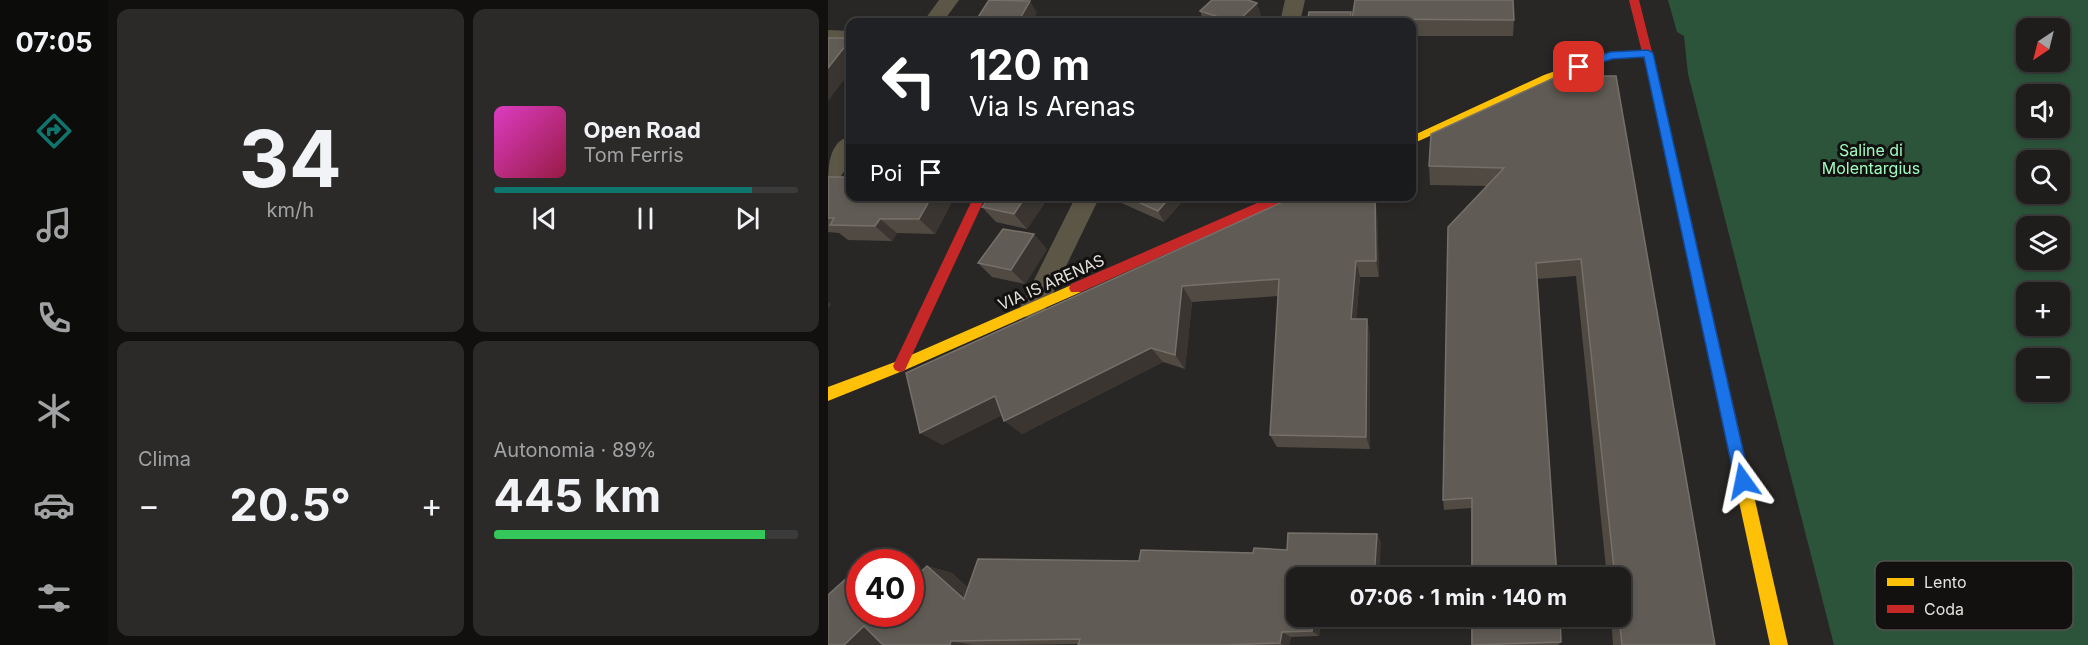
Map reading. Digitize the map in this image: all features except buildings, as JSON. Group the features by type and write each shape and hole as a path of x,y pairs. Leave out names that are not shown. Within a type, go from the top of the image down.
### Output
{"street":[{"path":"936,18 949,0"},
{"path":"1291,18 1295,0"},
{"path":"1634,0 1648,53 1779,645"},
{"path":"828,36 846,37"},
{"path":"1416,138 1557,75 1610,55 1648,53"},
{"path":"828,177 846,150"},
{"path":"900,366 978,201"},
{"path":"1033,308 1086,201"},
{"name":"VIA IS ARENAS","path":"828,394 900,366 1033,308 1248,206 1267,201"}],"green space":[{"name":"Saline di Molentargius","path":"1668,0 2088,0 2088,645 1834,645 1688,74 1684,36 1677,32"}],"traffic: slow":[{"path":"1416,138 1548,78 1610,55 1648,53"},
{"path":"828,394 900,366 1076,288"},
{"path":"1741,474 1779,645"}],"traffic: jam":[{"path":"1634,0 1656,88 1741,474"},
{"path":"900,366 978,201"},
{"path":"1076,288 1275,201"}],"route":[{"path":"1579,67 1610,55 1648,53 1743,481"}]}
